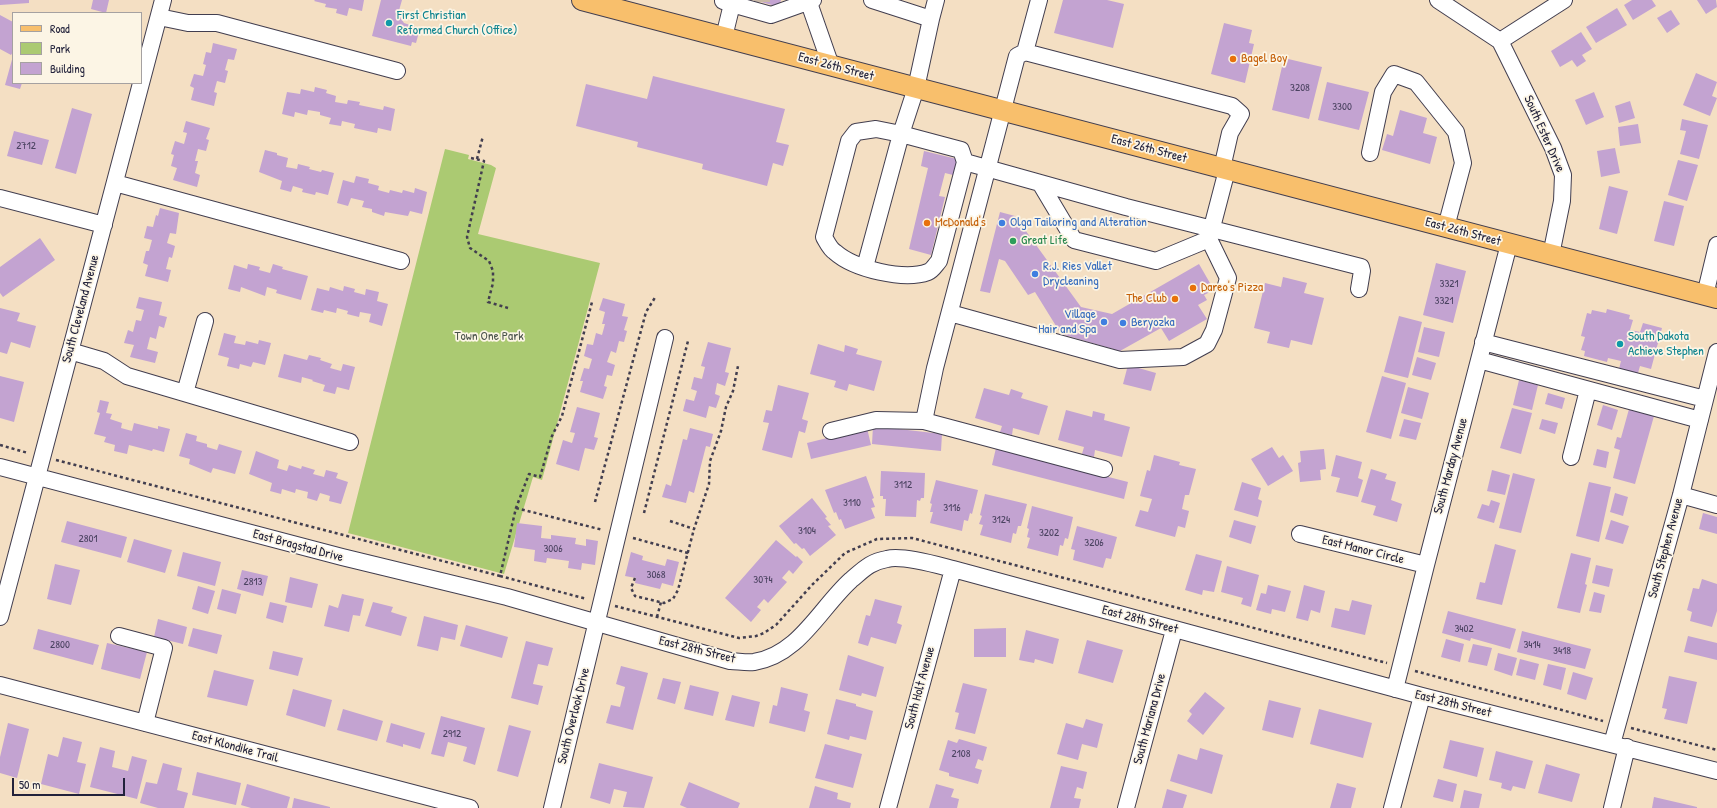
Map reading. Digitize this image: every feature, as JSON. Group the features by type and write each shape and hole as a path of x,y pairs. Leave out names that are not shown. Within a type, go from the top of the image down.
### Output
{"main road":[{"name":"East 26th Street","path":"582,0 1711,297"}],"street":[{"name":"South Cleveland Avenue","path":"142,81 164,0"},
{"path":"724,37 728,1 760,7 771,15 810,0 831,66"},
{"path":"872,0 931,19"},
{"path":"865,267 901,134 916,88 936,0"},
{"path":"1026,52 1040,0"},
{"path":"1438,0 1500,41 1564,0"},
{"path":"159,17 188,23 217,23 397,71"},
{"name":"South Ester Drive","path":"1500,41 1553,148 1563,175 1562,200 1551,255"},
{"path":"924,422 935,368 1017,56 1026,52 1232,106 1241,114 1230,133 1225,169 1211,234 1228,278 1214,330 1207,344 1183,357 1120,360 950,313"},
{"path":"1370,153 1384,92 1394,74 1416,82 1456,132 1463,163 1446,227"},
{"name":"South Cleveland Avenue","path":"0,618 36,477 141,84"},
{"path":"876,129 901,134 961,150 965,162 939,261 930,272 912,276 891,274 853,264 834,252 824,237 850,141 856,132 876,129"},
{"path":"965,162 1126,207 1211,234 1361,267 1362,271 1359,288"},
{"path":"1040,182 1074,240 1156,261 1211,234"},
{"path":"115,183 401,261"},
{"path":"0,198 104,225"},
{"name":"South Marday Avenue","path":"1395,689 1509,244"},
{"path":"1711,297 1717,245"},
{"path":"185,393 205,321"},
{"name":"South Overlook Drive","path":"552,808 665,338"},
{"path":"1484,342 1706,410"},
{"path":"70,351 104,361 127,376 350,442"},
{"name":"South Stephen Avenue","path":"1612,808 1620,745 1618,725 1681,495 1706,410 1717,352"},
{"path":"1479,360 1588,390 1706,410"},
{"path":"1571,457 1588,390"},
{"path":"831,431 876,420 924,422 1104,469"},
{"name":"East Bragstad Drive","path":"0,467 342,557 507,597 597,623"},
{"path":"1681,495 1717,505"},
{"name":"East Manor Circle","path":"1300,534 1426,565"},
{"name":"East 28th Street","path":"597,623 730,661 753,662 774,656 794,643 836,593 869,564 889,558 918,561 953,569 1395,689 1620,745 1717,771"},
{"name":"South Holt Avenue","path":"888,808 953,569"},
{"name":"South Mariana Drive","path":"1126,808 1174,630"},
{"path":"119,636 164,648 145,723"},
{"name":"East Klondike Trail","path":"0,685 470,808"},
{"path":"1392,808 1422,696"}],"path":[{"path":"477,159 483,136"},
{"path":"471,158 484,161 467,237 470,248 489,261 493,271 488,302 508,308"},
{"path":"595,502 646,312 656,296"},
{"path":"500,576 516,508 529,474 540,477 552,436 562,416 592,302"},
{"path":"644,513 688,341"},
{"path":"635,578 631,588 636,596 664,603 673,599 678,590 694,529 709,484 710,461 721,431 726,407 733,391 738,366"},
{"path":"0,445 739,638 756,636 764,633 776,625 812,585 845,553 878,539 912,538 1717,750"},
{"path":"670,521 694,529"},
{"path":"657,617 661,602"}],"green space":[{"name":"Town One Park","path":"445,149 469,155 468,159 491,165 496,168 478,234 600,263 542,480 533,477 504,574 348,533"}],"building":[{"path":"0,0 29,0 29,3 0,5"},
{"path":"93,0 109,0 106,12 91,9"},
{"path":"364,0 362,11 349,8 347,16 336,13 337,9 325,7 326,4 314,1"},
{"name":"First Christian Reformed Church (Office)","path":"381,0 402,0 398,14 404,23 416,27 415,31 419,32 416,43 412,42 411,46 372,36"},
{"path":"754,0 781,0 779,7"},
{"path":"1063,0 1107,0 1124,4 1113,48 1054,33"},
{"path":"1632,0 1652,0 1656,6 1633,20 1624,5"},
{"path":"1697,0 1716,0 1717,7 1706,14"},
{"path":"1617,8 1627,25 1596,43 1586,27"},
{"path":"1671,10 1680,24 1667,33 1657,18"},
{"path":"0,15 12,21 12,54 11,55 0,49"},
{"name":"Bagel Boy","path":"1224,23 1252,30 1249,43 1254,44 1245,83 1211,74"},
{"path":"1581,32 1592,49 1582,55 1586,61 1577,67 1572,60 1560,67 1551,51"},
{"path":"213,43 237,49 234,60 228,59 225,70 228,71 225,83 217,81 214,92 217,93 214,106 191,100 194,88 190,86 194,74 203,76 206,65 203,64 206,52 211,53"},
{"path":"1284,58 1322,67 1309,119 1272,110"},
{"path":"12,60 12,84 22,84 20,89 5,85"},
{"path":"1696,73 1717,82 1712,96 1717,98 1710,116 1683,105"},
{"path":"653,76 785,109 776,142 789,145 783,166 773,163 767,186 702,169 703,164 637,147 638,142 576,126 586,84 647,99"},
{"path":"1327,82 1369,92 1359,130 1318,120"},
{"path":"315,87 327,90 326,93 336,96 335,102 347,104 348,100 360,102 359,105 383,110 384,106 395,109 391,131 378,128 377,133 354,128 355,124 342,121 341,126 329,124 331,118 320,115 320,112 308,110 307,115 295,112 294,117 282,114 287,92 300,94 301,89 314,92"},
{"path":"1594,92 1604,117 1586,125 1575,100"},
{"path":"1630,101 1635,118 1619,123 1615,106"},
{"path":"72,108 92,114 76,174 55,168"},
{"path":"1400,110 1427,118 1423,133 1437,137 1430,164 1382,150 1387,134 1393,136"},
{"path":"1682,119 1708,125 1699,159 1680,154 1686,131 1680,130"},
{"path":"186,121 210,128 206,139 209,140 206,151 198,149 195,161 198,161 195,173 200,175 197,187 173,180 177,168 171,166 174,155 171,154 175,141 184,144 187,133 183,132"},
{"path":"1638,124 1641,143 1620,146 1618,127"},
{"path":"14,131 49,140 42,165 7,156"},
{"path":"1615,148 1620,173 1601,177 1597,151"},
{"path":"265,150 288,158 286,167 297,169 298,164 321,172 322,170 334,173 328,195 316,192 315,195 302,192 303,189 293,186 291,192 280,189 282,181 259,172"},
{"name":"McDonald's","path":"924,151 957,159 953,175 945,173 939,196 945,197 931,255 909,249 928,168 921,166"},
{"path":"1678,160 1698,165 1687,201 1668,195"},
{"path":"356,176 369,179 368,183 379,186 378,190 389,193 390,190 402,193 403,190 414,193 415,188 427,192 422,214 410,211 408,216 385,212 384,216 372,212 372,209 362,207 364,201 351,198 348,206 337,203 343,180 354,183"},
{"path":"1609,186 1628,191 1617,234 1599,229"},
{"path":"1664,201 1684,206 1674,246 1654,241"},
{"path":"160,208 179,213 176,234 170,233 167,243 175,246 172,258 169,257 166,269 171,270 168,282 145,276 148,265 143,263 146,251 149,251 152,240 144,238 147,226 153,227 156,215 158,216"},
{"path":"1000,212 1015,216 1081,307 1112,314 1199,264 1214,290 1204,295 1207,300 1198,305 1207,319 1169,341 1161,328 1120,351 1061,334 1035,292 1028,295 1005,261 999,259 990,293 980,291"},
{"path":"40,238 55,260 3,297 0,293 0,267"},
{"path":"1436,263 1466,271 1453,323 1423,315"},
{"path":"248,264 260,267 259,270 270,273 273,264 283,267 282,269 308,276 301,300 276,293 277,290 267,287 265,296 241,287 240,292 228,289 234,265 247,269"},
{"path":"1283,277 1307,283 1304,293 1324,298 1312,345 1291,340 1289,348 1267,343 1270,332 1254,328 1265,283 1281,287"},
{"path":"344,286 355,289 354,292 365,295 366,289 379,292 377,301 388,304 382,326 369,322 371,314 360,312 359,317 347,314 348,311 337,308 336,313 324,310 323,313 311,310 317,288 329,291 330,287 343,291"},
{"path":"139,297 162,302 159,315 167,317 164,328 159,326 156,339 150,337 147,349 158,352 155,363 130,357 134,345 124,343 128,330 133,332 136,320 141,321 144,310 136,308"},
{"path":"603,298 625,304 622,316 628,317 624,330 627,331 624,342 619,341 616,353 611,351 607,362 615,365 612,376 607,375 604,386 607,387 603,399 580,392 583,381 580,381 584,368 589,369 592,359 584,356 587,344 593,345 596,333 602,335 605,324 602,324 605,312 599,310"},
{"path":"0,308 20,313 17,321 36,326 30,348 11,342 7,354 0,352"},
{"name":"South Dakota Achieve Stephen","path":"1607,309 1630,315 1629,319 1633,320 1630,330 1640,332 1643,323 1662,328 1651,369 1640,366 1638,373 1619,369 1621,361 1608,358 1607,362 1584,356 1585,351 1581,350 1585,337 1581,336 1587,313 1591,314 1592,310 1606,313"},
{"path":"1399,316 1422,322 1408,378 1384,372"},
{"path":"1424,327 1445,332 1439,357 1418,352"},
{"path":"224,333 236,336 234,343 245,345 246,341 258,344 259,340 271,343 265,365 253,362 251,367 240,364 239,369 227,366 229,358 218,355"},
{"path":"708,342 731,348 725,372 729,373 725,386 717,383 715,394 720,396 716,408 709,406 706,418 683,411 686,399 694,401 697,391 691,389 694,377 702,379 705,367 701,366"},
{"path":"818,344 844,352 845,345 858,349 856,354 882,361 874,391 849,384 847,391 834,387 836,381 810,374"},
{"path":"284,354 307,360 309,355 321,358 320,360 332,364 330,368 341,371 343,364 355,367 349,390 337,387 335,394 323,391 325,385 312,381 313,380 302,377 301,383 278,377"},
{"path":"1417,357 1436,363 1431,380 1412,375"},
{"path":"1128,365 1156,373 1151,391 1123,384"},
{"path":"0,376 24,382 14,422 0,418"},
{"path":"1382,376 1406,383 1391,439 1366,432"},
{"path":"1519,380 1538,385 1532,410 1513,405"},
{"path":"778,385 809,393 802,419 808,421 805,433 799,431 792,458 762,450 769,423 763,422 766,410 772,411"},
{"path":"1408,387 1429,393 1422,419 1401,413"},
{"path":"984,388 1009,395 1011,389 1023,393 1021,398 1048,406 1039,435 1013,428 1012,435 1000,432 1002,426 975,418"},
{"path":"1548,393 1565,398 1562,409 1545,404"},
{"path":"100,400 109,402 106,413 112,414 110,419 122,423 121,428 132,431 134,423 158,429 158,426 170,429 164,452 153,449 152,451 129,445 127,454 114,451 115,445 104,442 106,437 94,434 100,413 97,412"},
{"path":"1603,405 1618,410 1612,430 1597,425"},
{"path":"577,407 600,413 594,437 598,438 594,450 585,448 579,471 556,464 563,440 572,443 575,433 570,432"},
{"path":"1512,408 1532,413 1521,454 1500,448"},
{"path":"1629,409 1654,416 1635,484 1613,478 1620,450 1614,448 1617,437 1621,438"},
{"path":"1066,410 1092,417 1093,411 1105,414 1104,420 1130,427 1122,457 1095,450 1094,457 1082,454 1084,447 1058,440"},
{"path":"1404,419 1421,423 1416,440 1399,436"},
{"path":"1542,419 1558,423 1555,434 1539,429"},
{"path":"873,426 942,434 941,451 872,444"},
{"path":"690,428 713,434 710,447 706,446 694,493 689,491 686,503 662,497 666,484 671,486 683,439 687,440"},
{"path":"867,428 871,445 811,459 807,443"},
{"path":"186,433 197,436 196,441 207,444 207,447 217,450 219,444 242,451 235,474 213,468 211,473 189,464 190,459 179,456"},
{"path":"1272,447 1279,458 1283,455 1293,471 1268,486 1251,459"},
{"path":"996,448 1128,482 1124,499 992,465"},
{"path":"1324,449 1326,469 1320,470 1321,480 1300,482 1298,463 1301,462 1300,451"},
{"path":"1597,449 1609,452 1606,468 1593,465"},
{"path":"256,451 279,460 277,468 287,471 289,465 301,469 302,466 315,470 313,474 324,477 326,470 338,473 336,478 348,482 341,504 329,501 330,496 320,493 317,501 307,498 308,492 296,489 295,493 282,489 281,494 270,491 272,483 249,474"},
{"path":"1154,455 1180,462 1179,465 1196,469 1189,495 1185,495 1182,509 1189,511 1185,528 1178,526 1175,537 1135,526 1140,510 1148,512 1152,499 1140,496 1147,470 1150,471"},
{"path":"1336,455 1362,462 1358,478 1363,480 1358,497 1336,492 1340,478 1331,476"},
{"path":"1371,469 1387,474 1385,479 1396,482 1391,500 1402,504 1397,522 1373,515 1376,506 1361,502"},
{"path":"1492,470 1510,475 1505,495 1487,491"},
{"path":"881,471 925,473 924,498 921,498 920,501 917,500 916,517 885,516 886,499 883,499 883,496 880,496"},
{"path":"1513,473 1535,479 1521,533 1499,528"},
{"path":"866,476 874,498 872,499 875,507 871,508 875,518 845,529 841,519 839,520 836,512 834,513 825,490"},
{"path":"936,480 978,490 972,514 970,513 968,521 964,520 962,531 930,523 933,512 930,512 932,504 930,503"},
{"path":"1242,482 1261,488 1258,499 1262,501 1258,517 1234,510"},
{"path":"1589,482 1611,487 1599,542 1576,536"},
{"path":"1615,493 1628,497 1623,516 1610,512"},
{"path":"985,494 1027,504 1021,526 1018,526 1016,534 1013,533 1011,543 980,535 983,525 979,524 982,516 980,515"},
{"path":"812,498 827,517 825,518 831,525 828,526 836,535 810,556 804,548 802,549 796,543 794,544 779,526"},
{"path":"1491,500 1500,503 1494,523 1477,518 1482,504 1489,506"},
{"path":"1032,506 1073,517 1068,539 1065,538 1063,546 1060,545 1058,556 1027,548 1030,538 1027,537 1029,529 1027,528"},
{"path":"1703,513 1717,517 1717,534 1699,529"},
{"path":"1234,520 1256,526 1251,544 1229,537"},
{"path":"1611,520 1629,526 1623,544 1605,539"},
{"path":"67,521 127,537 121,558 61,542"},
{"path":"517,523 542,526 541,538 551,539 551,535 576,538 575,544 586,546 586,539 598,541 595,565 582,563 581,570 568,568 569,561 547,558 546,563 534,561 535,550 514,547"},
{"path":"1077,526 1117,537 1111,559 1106,558 1103,568 1073,560 1075,550 1071,549"},
{"path":"134,539 172,550 165,573 127,562"},
{"path":"776,540 803,562 793,574 789,570 782,578 787,582 768,603 764,599 757,607 761,610 751,622 725,598"},
{"path":"1495,544 1516,550 1502,605 1476,599 1480,582 1485,583"},
{"path":"183,552 221,562 215,586 177,576"},
{"path":"631,552 643,556 642,560 665,566 667,559 679,562 673,586 662,583 660,589 635,583 636,578 625,576"},
{"path":"1571,553 1591,558 1585,584 1587,585 1580,613 1557,608"},
{"path":"1196,554 1222,561 1214,592 1203,590 1202,595 1185,590"},
{"path":"55,564 80,570 71,605 47,599"},
{"path":"1596,565 1613,569 1609,587 1592,583"},
{"path":"1227,566 1259,575 1251,607 1241,604 1243,598 1221,592"},
{"path":"242,570 268,576 263,596 237,589"},
{"path":"290,577 318,584 312,608 285,602"},
{"path":"1702,579 1717,584 1717,611 1712,627 1690,621 1692,612 1687,610 1693,588 1699,589"},
{"path":"1268,585 1291,591 1285,612 1272,609 1271,614 1256,610 1261,593 1266,594"},
{"path":"1304,585 1325,591 1320,613 1311,610 1308,621 1296,618"},
{"path":"198,586 215,591 208,614 192,609"},
{"path":"222,589 241,594 236,614 217,609"},
{"path":"1594,592 1605,595 1601,613 1589,611"},
{"path":"342,594 364,599 360,616 353,615 349,632 324,626 329,605 338,608"},
{"path":"875,599 902,606 897,623 902,625 896,644 871,637 868,646 858,643 866,615 870,616"},
{"path":"1352,600 1372,605 1365,635 1331,627 1335,608 1349,611"},
{"path":"270,602 287,606 283,623 266,618"},
{"path":"373,602 393,607 391,612 407,617 401,636 365,626"},
{"path":"1448,611 1516,629 1510,649 1471,638 1470,641 1442,633"},
{"path":"424,616 458,625 455,640 441,637 438,651 417,646"},
{"path":"158,619 187,627 183,644 154,637"},
{"path":"466,625 508,637 502,658 460,646"},
{"path":"193,628 222,635 217,654 188,646"},
{"path":"1006,628 1006,657 974,657 974,629"},
{"path":"38,629 99,645 93,665 33,649"},
{"path":"1026,630 1059,639 1053,664 1035,659 1034,663 1019,660"},
{"path":"1522,631 1591,649 1585,669 1517,652"},
{"path":"1688,636 1717,643 1717,660 1684,652"},
{"path":"1446,639 1464,644 1460,662 1441,657"},
{"path":"1087,640 1123,650 1113,683 1078,673"},
{"path":"526,641 553,648 548,666 538,664 533,684 543,686 538,705 511,698"},
{"path":"107,643 147,652 140,679 101,669"},
{"path":"1473,644 1492,648 1487,666 1468,662"},
{"path":"273,651 303,658 298,676 269,669"},
{"path":"1498,653 1517,658 1512,676 1494,670"},
{"path":"848,655 884,667 876,697 862,693 861,696 839,690"},
{"path":"1520,659 1539,664 1535,680 1516,675"},
{"path":"1548,664 1566,668 1561,690 1543,685"},
{"path":"621,666 648,673 633,730 606,723 611,705 620,707 625,687 616,684"},
{"path":"214,670 254,680 247,706 207,697"},
{"path":"1573,672 1593,678 1586,700 1567,694"},
{"path":"1669,676 1697,682 1687,724 1664,719 1667,709 1662,708"},
{"path":"663,678 681,682 675,704 657,699"},
{"path":"963,683 987,689 975,734 955,729 959,713 955,712"},
{"path":"690,685 719,692 713,716 684,709"},
{"path":"781,687 808,694 804,710 810,712 805,732 769,723 773,705 777,706"},
{"path":"293,689 332,700 325,727 286,715"},
{"path":"1205,692 1225,708 1203,735 1187,721 1192,714 1189,711"},
{"path":"732,695 760,702 754,727 725,720"},
{"path":"836,699 856,704 856,706 873,711 866,740 850,736 849,740 827,734"},
{"path":"1269,700 1301,708 1293,738 1262,730"},
{"path":"343,709 383,721 377,741 337,730"},
{"path":"1319,709 1372,723 1363,758 1310,744"},
{"path":"441,716 485,728 475,765 463,761 467,747 448,742 444,757 431,754"},
{"path":"1086,719 1103,724 1097,748 1082,744 1078,760 1057,754 1066,723 1083,728"},
{"path":"8,723 29,729 17,778 0,773 0,757"},
{"path":"391,723 425,733 420,749 403,744 403,747 386,742"},
{"path":"509,725 531,731 518,777 497,771"},
{"path":"63,737 82,742 77,762 86,764 79,794 41,784 48,754 58,757"},
{"path":"959,739 987,747 983,761 978,759 975,768 982,770 978,784 949,776 949,773 939,770 948,740 957,743"},
{"path":"1450,740 1484,748 1477,777 1443,768"},
{"path":"825,744 862,754 853,788 815,778"},
{"path":"100,747 115,751 112,767 128,771 132,756 147,760 137,799 90,787"},
{"path":"1200,748 1223,755 1212,794 1170,781 1178,754 1197,760"},
{"path":"1496,751 1533,761 1525,789 1513,786 1511,791 1501,788 1502,783 1489,780"},
{"path":"163,763 182,768 177,790 188,793 184,808 158,808 140,803 146,782 157,784"},
{"path":"599,763 653,777 644,808 623,807 627,792 614,789 610,804 590,798"},
{"path":"1546,764 1580,774 1572,802 1538,793"},
{"path":"1061,766 1087,772 1083,789 1077,787 1074,798 1081,799 1079,808 1050,808"},
{"path":"197,772 241,783 236,805 192,795"},
{"path":"1438,779 1457,784 1453,802 1433,797"},
{"path":"689,782 740,803 738,808 687,808 680,805"},
{"path":"1337,783 1356,788 1351,808 1330,808"},
{"path":"247,784 290,797 287,808 251,808 241,805"},
{"path":"936,784 954,789 951,797 959,799 957,808 929,808"},
{"path":"815,786 838,793 837,799 851,803 850,808 809,808"},
{"path":"1167,789 1187,795 1183,808 1162,808"},
{"path":"1464,790 1482,794 1479,808 1460,808"},
{"path":"1654,797 1697,807 1697,808 1652,808"},
{"path":"294,798 330,807 330,808 292,808"}],"place":[{"name":"First Christian Reformed Church (Office)","path":"389,23"},
{"name":"Bagel Boy","path":"1233,59"},
{"name":"McDonald's","path":"927,223"},
{"name":"Olga Tailoring and Alteration","path":"1002,223"},
{"name":"Great Life","path":"1013,241"},
{"name":"R.J. Ries Vallet Drycleaning","path":"1035,274"},
{"name":"Dareo's Pizza","path":"1193,288"},
{"name":"The Club","path":"1175,299"},
{"name":"Village Hair and Spa","path":"1104,322"},
{"name":"Beryozka","path":"1123,323"},
{"name":"South Dakota Achieve Stephen","path":"1620,344"}]}
